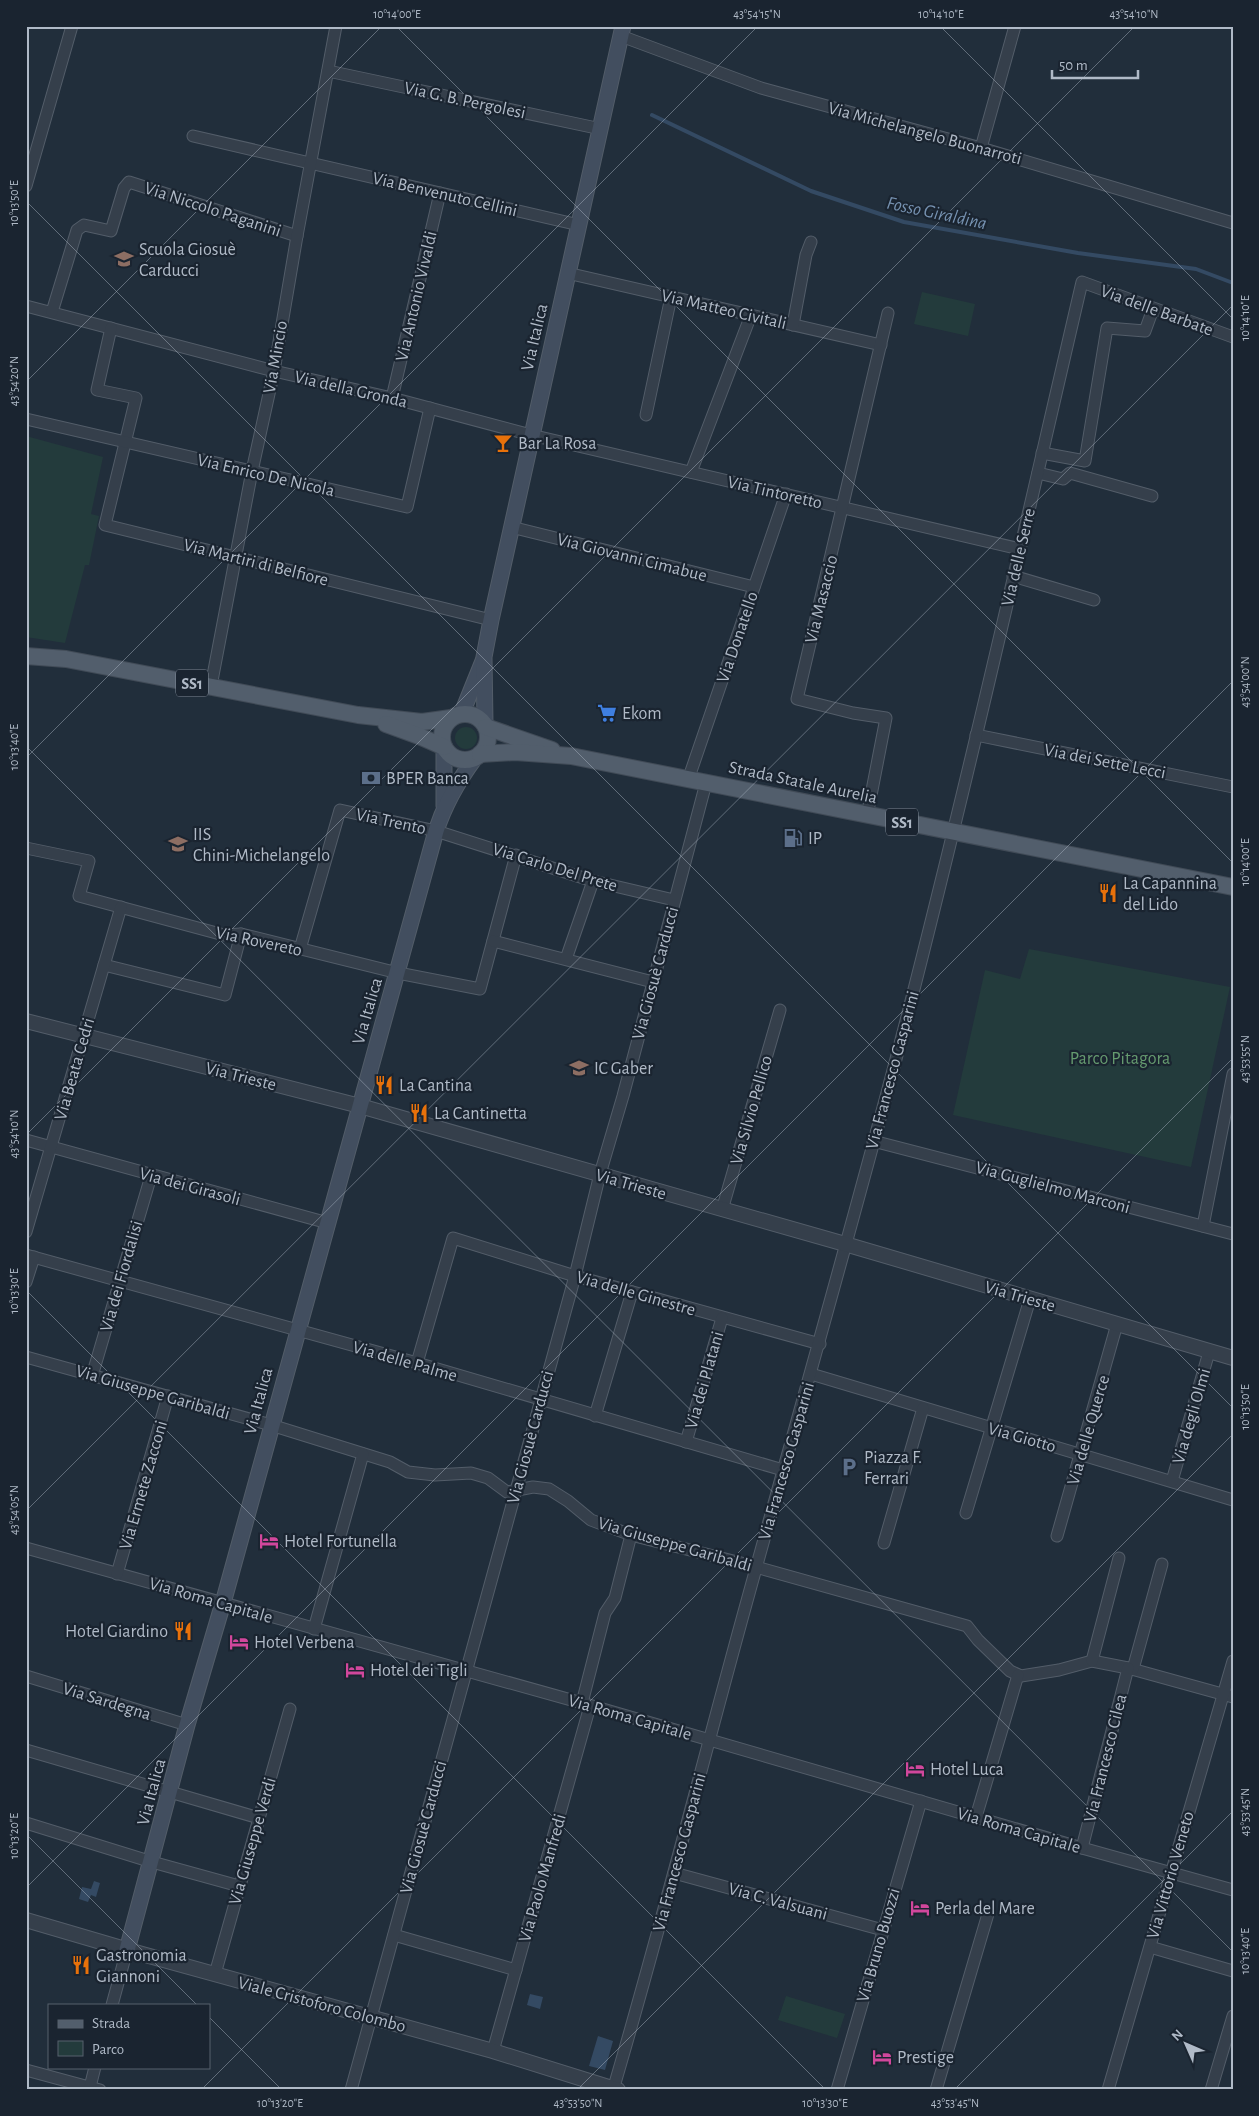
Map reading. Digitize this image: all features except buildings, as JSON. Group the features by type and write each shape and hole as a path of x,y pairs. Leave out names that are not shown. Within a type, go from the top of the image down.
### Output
{"main road":[{"name":"Via Italica","path":"486,725 484,657 491,620 567,273 602,128 622,31"},
{"name":"SS1","path":"26,656 66,660 358,715 422,722 456,716"},
{"name":"Via Italica","path":"456,716 484,657"},
{"name":"SS1","path":"358,715 419,736 444,747"},
{"path":"475,715 486,725 489,736 486,746 478,756 462,760 449,754 444,747 442,731 456,716 475,715"},
{"name":"Strada Statale Aurelia","path":"486,725 571,756"},
{"name":"Via Italica","path":"444,747 444,808"},
{"name":"Strada Statale Aurelia","path":"478,756 515,752 571,756 1233,887"},
{"name":"Via Italica","path":"127,1950 187,1725 223,1603 436,830 444,808 459,780 478,756"}],"street":[{"path":"26,186 72,26"},
{"name":"Via Mincio","path":"211,686 252,471 274,371 296,236 336,26"},
{"path":"981,148 1015,26"},
{"name":"Via Michelangelo Buonarroti","path":"622,31 761,88 981,148 1233,223"},
{"name":"Via G. B. Pergolesi","path":"328,71 602,128"},
{"name":"Via Benvenuto Cellini","path":"193,136 579,225"},
{"name":"Via Niccolo Paganini","path":"52,312 77,230 84,225 111,231 124,188 129,182 296,236"},
{"name":"Via Antonio Vivaldi","path":"392,398 440,193"},
{"path":"793,325 806,254 810,242"},
{"name":"Via Matteo Civitali","path":"567,273 881,345"},
{"name":"Via delle Barbate","path":"1082,282 1233,337"},
{"name":"Via delle Serre","path":"953,831 1082,282"},
{"path":"646,414 671,297"},
{"name":"Via della Gronda","path":"26,306 274,371 392,398 531,435"},
{"path":"1042,453 1085,461 1107,328 1145,331 1153,309"},
{"name":"Via Masaccio","path":"867,816 886,718 853,713 797,699 888,313"},
{"path":"691,472 752,315"},
{"path":"111,328 97,390 136,398 126,442"},
{"name":"Via Enrico De Nicola","path":"26,419 407,507 430,408"},
{"name":"Via Tintoretto","path":"531,435 1020,549"},
{"name":"Via Martiri di Belfiore","path":"126,442 105,526 491,620"},
{"path":"1038,472 1064,479 1070,473 1152,496"},
{"name":"Via Donatello","path":"688,780 786,494"},
{"name":"Via Giovanni Cimabue","path":"511,527 754,588"},
{"path":"1014,576 1094,600"},
{"name":"Via dei Sette Lecci","path":"976,735 1233,787"},
{"name":"Via Giosuè Carducci","path":"351,2090 575,1276 600,1174 623,1096 706,783"},
{"name":"Via Trento","path":"300,949 340,810 436,830"},
{"name":"Via Carlo Del Prete","path":"436,830 593,881 674,900"},
{"name":"Via Francesco Gasparini","path":"614,2089 782,1470 820,1344 953,831"},
{"name":"Via Rovereto","path":"26,848 87,859 89,863 79,896 224,935 241,934 398,973 480,989 493,941"},
{"path":"516,855 493,941 566,958 652,985"},
{"path":"566,958 593,881"},
{"name":"Via Beata Cedri","path":"26,1232 121,907"},
{"path":"104,965 225,995 241,934"},
{"name":"Via Silvio Pellico","path":"722,1210 780,1010"},
{"name":"Via Trieste","path":"26,1022 360,1106 845,1244 1233,1358"},
{"path":"1203,1226 1230,1102 1233,1074"},
{"name":"Via dei Girasoli","path":"26,1140 328,1224"},
{"name":"Via Guglielmo Marconi","path":"873,1140 1233,1234"},
{"name":"Via dei Fiordalisi","path":"92,1376 151,1176"},
{"name":"Via delle Ginestre","path":"417,1363 453,1238 575,1276 820,1344"},
{"path":"26,1282 30,1256"},
{"name":"Via delle Palme","path":"30,1256 120,1280 297,1332 417,1363 782,1470"},
{"path":"595,1416 632,1292"},
{"path":"966,1513 1030,1299"},
{"name":"Via dei Platani","path":"686,1442 722,1318"},
{"name":"Via delle Querce","path":"1057,1536 1117,1324"},
{"name":"Via degli Olmi","path":"1172,1481 1209,1352"},
{"name":"Via Giuseppe Garibaldi","path":"26,1357 271,1426 390,1462 408,1472 435,1475 471,1473 488,1478 507,1492 533,1488 549,1489 568,1501 591,1520 631,1535 756,1567 966,1626 978,1640 1018,1675"},
{"name":"Via Giotto","path":"811,1374 1233,1500"},
{"name":"Via Ermete Zacconi","path":"117,1574 168,1396"},
{"path":"884,1543 923,1408"},
{"path":"314,1629 363,1454"},
{"name":"Via Paolo Manfredi","path":"493,2051 586,1704 605,1614 615,1598 631,1535"},
{"name":"Via Roma Capitale","path":"26,1548 586,1704 1171,1874 1233,1890"},
{"path":"1092,1661 1119,1558"},
{"name":"Via Francesco Cilea","path":"1082,1848 1131,1668 1162,1564"},
{"path":"976,1817 1018,1675 1025,1677 1092,1661 1131,1668 1228,1695"},
{"name":"Via Vittorio Veneto","path":"1108,2090 1171,1874 1228,1695 1233,1661"},
{"name":"Via Sardegna","path":"26,1676 187,1725"},
{"name":"Via Giuseppe Verdi","path":"216,1974 239,1886 290,1709"},
{"path":"26,1750 259,1818"},
{"name":"Via Bruno Buozzi","path":"837,2090 921,1801"},
{"path":"26,1823 152,1862 239,1886"},
{"name":"Via C. Valsuani","path":"674,1873 883,1930"},
{"path":"936,2090 988,1914"},
{"name":"Viale Cristoforo Colombo","path":"26,1920 127,1950 493,2051 614,2089"},
{"path":"394,1935 516,1970"},
{"path":"1150,1947 1233,1970"},
{"name":"Via Italica","path":"112,2004 127,1950"},
{"path":"1211,2090 1233,2016"},
{"path":"26,2070 95,2088 95,2068"}],"green space":[{"path":"922,292 975,304 968,336 914,324"},
{"path":"26,436 103,457 91,514 99,516 89,565 85,565 65,643 26,637"},
{"path":"466,727 474,730 477,738 474,746 466,749 458,746 455,738 458,730"},
{"name":"Parco Pitagora","path":"1029,949 1230,987 1191,1167 953,1115 985,970 1020,979"},
{"path":"786,1996 845,2014 837,2038 778,2020"}],"water":[{"path":"94,1881 100,1883 96,1897 91,1895 88,1902 79,1899 82,1887 91,1889"},
{"path":"530,1994 543,1997 540,2009 527,2005"},
{"path":"598,2036 613,2041 605,2070 589,2066"}],"waterway":[{"path":"479,26 538,26"},
{"name":"Fosso Giraldina","path":"652,115 811,191 904,222 1078,253 1196,269 1233,283"}],"place":[{"name":"Scuola Giosuè Carducci","path":"124,259"},
{"name":"Bar La Rosa","path":"503,443"},
{"name":"Ekom","path":"607,713"},
{"name":"BPER Banca","path":"371,778"},
{"name":"IP","path":"793,838"},
{"name":"IIS Chini-Michelangelo","path":"178,844"},
{"name":"La Capannina del Lido","path":"1108,893"},
{"name":"IC Gaber","path":"579,1068"},
{"name":"La Cantina","path":"384,1085"},
{"name":"La Cantinetta","path":"419,1113"},
{"name":"Piazza F. Ferrari","path":"849,1467"},
{"name":"Hotel Fortunella","path":"269,1541"},
{"name":"Hotel Giardino","path":"183,1631"},
{"name":"Hotel Verbena","path":"239,1642"},
{"name":"Hotel dei Tigli","path":"355,1670"},
{"name":"Hotel Luca","path":"915,1769"},
{"name":"Perla del Mare","path":"920,1908"},
{"name":"Gastronomia Giannoni","path":"81,1965"},
{"name":"Prestige","path":"882,2057"}]}
